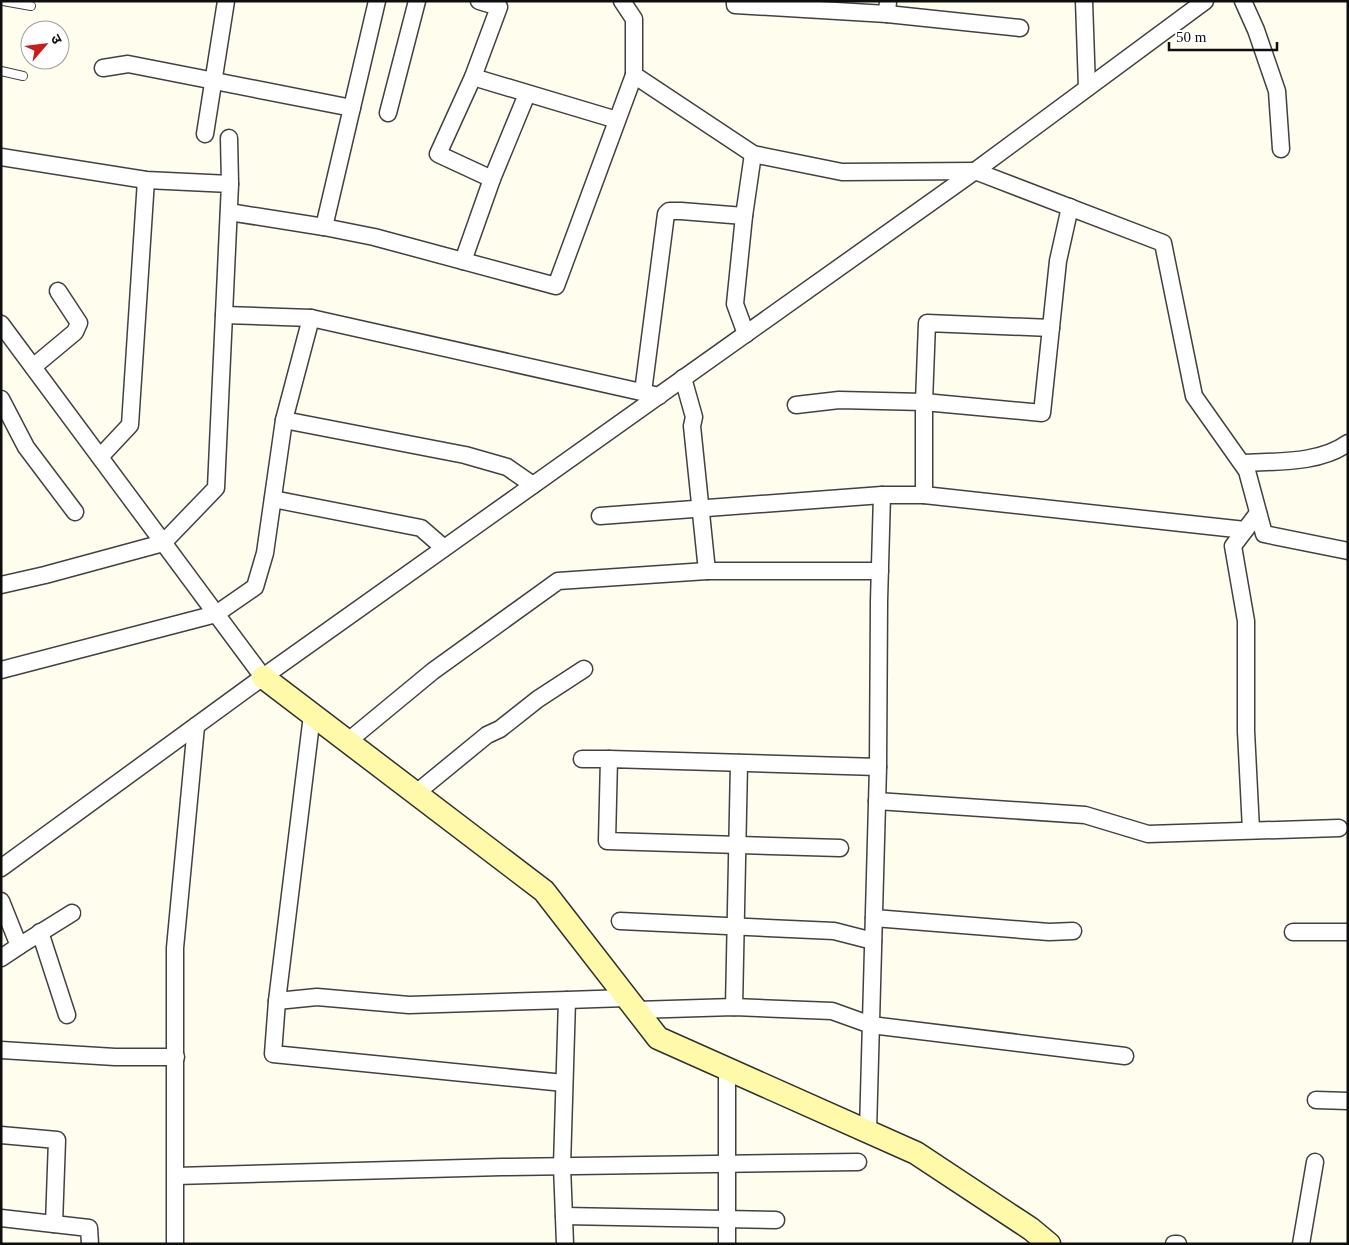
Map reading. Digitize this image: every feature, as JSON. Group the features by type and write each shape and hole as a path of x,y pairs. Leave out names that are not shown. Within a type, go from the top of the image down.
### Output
{"street":[{"path":"205,134 226,1"},
{"path":"324,227 377,1"},
{"path":"388,112 417,1"},
{"path":"479,1 499,6 473,78 438,154 492,179"},
{"path":"229,212 374,237 556,286 634,74 634,19 622,1"},
{"path":"735,1 735,5 888,8 1020,28"},
{"path":"1084,1 1087,88"},
{"path":"1,868 262,677 533,485 651,394 683,378 746,334 975,170 1205,1"},
{"path":"1243,1 1256,30 1276,92 1281,149"},
{"path":"103,68 128,64 352,108"},
{"path":"634,74 753,154 842,172 975,170 1163,243 1194,396 1247,471 1264,534 1348,551"},
{"path":"473,78 618,120"},
{"path":"463,261 492,179 526,94"},
{"path":"1,585 45,576 163,543 216,488 229,212 229,138"},
{"path":"746,334 735,304 744,216 753,154"},
{"path":"1,157 146,180 230,184"},
{"path":"100,457 130,425 146,180"},
{"path":"796,405 839,400 924,402 1042,413 1058,261 1070,207"},
{"path":"651,394 666,214 669,211 681,211 744,216"},
{"path":"33,367 75,332 79,323 58,291"},
{"path":"224,315 311,318 651,394"},
{"path":"1,670 216,614 255,587 265,553 284,420 311,318"},
{"path":"924,495 924,402 927,323 1051,328"},
{"path":"1,324 262,677 544,891 658,1038 916,1153 1049,1244"},
{"path":"683,378 694,417 692,426 706,571"},
{"path":"1,399 26,447 75,512"},
{"path":"284,420 465,455 507,467 533,485"},
{"path":"1242,463 1310,458 1339,450 1348,443"},
{"path":"868,1131 878,767 882,495"},
{"path":"600,516 882,495 924,495 1245,530"},
{"path":"273,500 421,528 444,548"},
{"path":"1251,830 1246,731 1246,621 1233,546 1258,513"},
{"path":"347,742 433,671 558,581 706,571 880,571"},
{"path":"415,794 487,735 500,729 538,699 584,669"},
{"path":"312,715 277,1001 273,1054 564,1083"},
{"path":"175,1244 175,948 196,726"},
{"path":"582,759 878,767"},
{"path":"609,759 607,841 840,848"},
{"path":"734,1007 740,762"},
{"path":"877,801 1085,815 1148,834 1339,828"},
{"path":"1,901 19,946"},
{"path":"1,958 72,913"},
{"path":"874,918 1049,932 1073,930"},
{"path":"620,921 834,931 873,941"},
{"path":"40,932 67,1015"},
{"path":"1293,932 1348,932"},
{"path":"277,1001 316,997 409,1005 567,1000 631,1004 832,1010 871,1025 1125,1056"},
{"path":"565,1244 562,1166 567,1000"},
{"path":"1,1050 115,1057 176,1057"},
{"path":"727,1069 726,1164 728,1244"},
{"path":"1316,1100 1348,1101"},
{"path":"1,1135 57,1140 54,1224"},
{"path":"176,1176 562,1166 858,1162"},
{"path":"1301,1244 1315,1162"},
{"path":"564,1216 776,1220"},
{"path":"1,1218 89,1228 90,1244"}],"lane":[{"path":"3,1 32,6"},
{"path":"1,71 23,76"}]}
